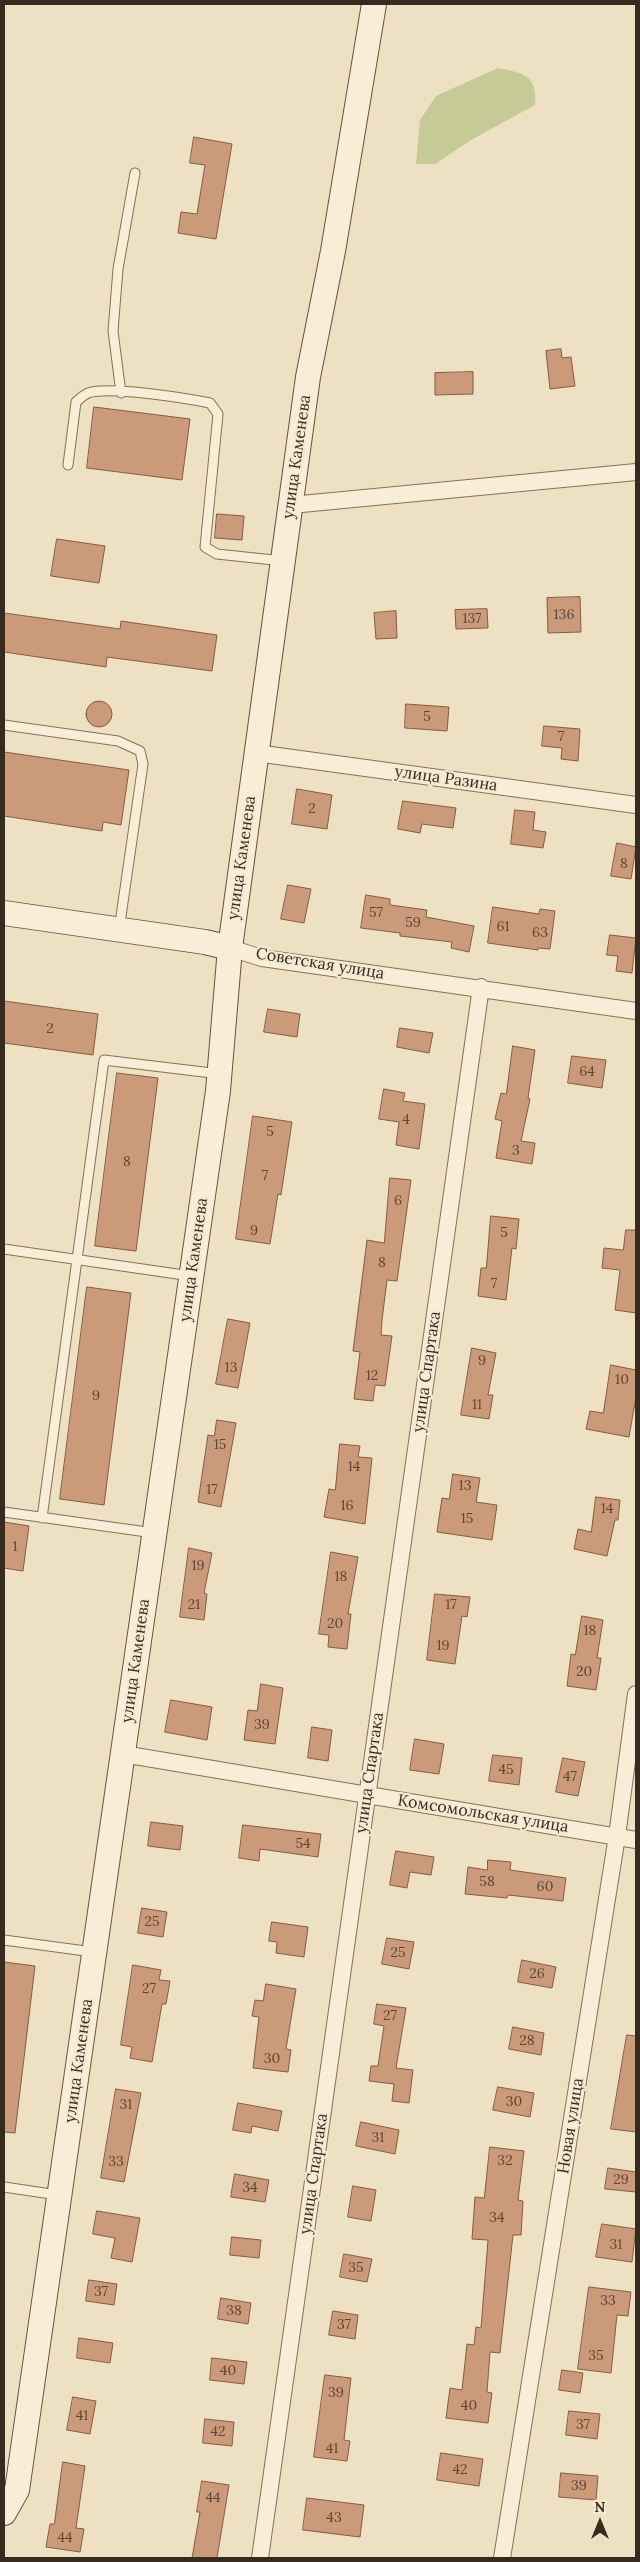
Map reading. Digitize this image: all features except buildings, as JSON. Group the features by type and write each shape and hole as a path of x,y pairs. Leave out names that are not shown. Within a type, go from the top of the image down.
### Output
{"main road":[{"name":"улица Каменева","path":"4,2513 18,2490 220,1074 230,948 308,377 334,251 374,4"},
{"name":"Советская улица","path":"4,913 205,942 230,948"}],"street":[{"path":"291,505 636,472"},
{"name":"улица Разина","path":"256,753 636,805"},
{"name":"Советская улица","path":"230,948 262,958 481,987 636,1011"},
{"name":"улица Спартака","path":"260,2558 481,987"},
{"name":"Новая улица","path":"502,2558 617,1836 636,1694"},
{"name":"Комсомольская улица","path":"123,1754 636,1840"}],"lane":[{"path":"121,393 113,331 118,269 135,173"},
{"path":"68,465 76,402 87,393 174,396 210,403 218,414 205,547 217,554 283,561"},
{"path":"4,725 118,741 140,751 142,764 120,930"},
{"path":"42,1518 104,1060 220,1074"},
{"path":"4,1248 191,1276"},
{"path":"4,1512 154,1533"},
{"path":"4,1940 94,1952"},
{"path":"4,2186 60,2195"}],"green space":[{"path":"498,68 521,74 531,81 534,87 535,105 471,140 435,164 416,164 420,120 436,96"}]}
